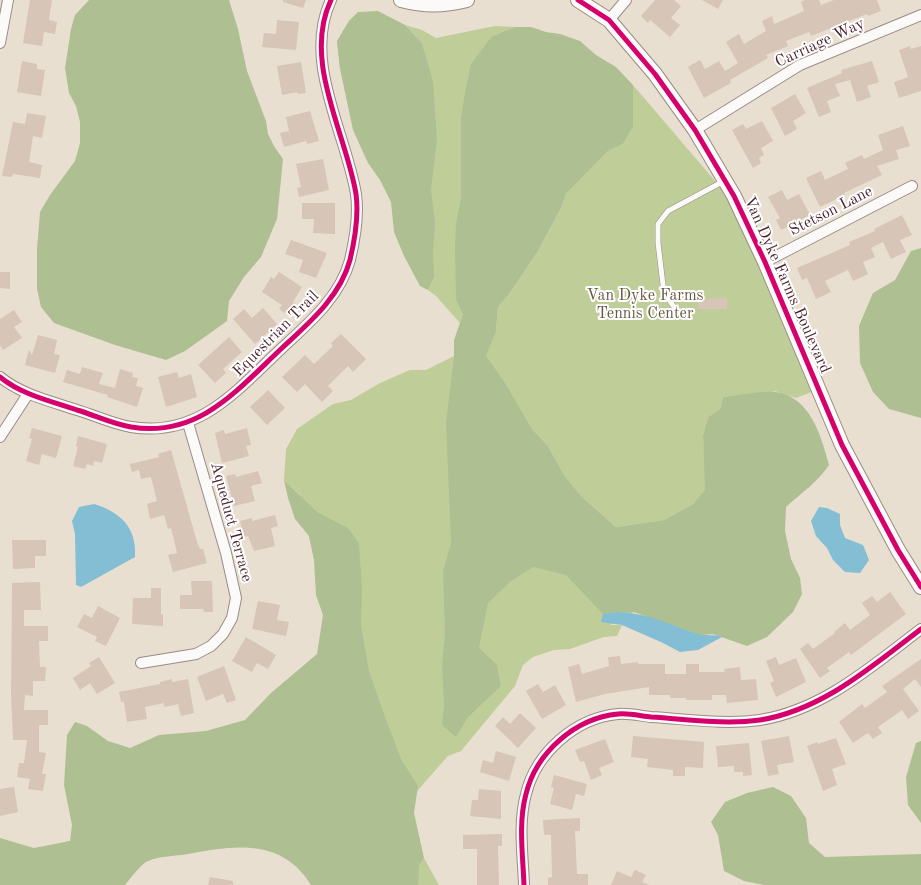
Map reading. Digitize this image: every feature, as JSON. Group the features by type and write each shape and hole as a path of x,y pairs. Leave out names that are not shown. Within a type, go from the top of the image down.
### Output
{"street":[{"path":"0,42 8,0"},
{"name":"Equestrian Trail","path":"0,377 28,394 130,427 159,428 188,423 219,407 318,316 336,291 349,263 356,230 356,195 324,72 321,49 326,12 331,0"},
{"path":"401,0 423,5 456,3 466,0"},
{"name":"Van Dyke Farms Boulevard","path":"578,0 609,20 655,74 695,130 725,180 765,262 842,444 898,550 921,587"},
{"path":"609,20 626,0"},
{"name":"Carriage Way","path":"695,130 800,65 921,15"},
{"name":"Stetson Lane","path":"765,262 912,186"},
{"path":"0,437 28,394"},
{"name":"Aqueduct Terrace","path":"141,664 196,654 211,646 223,634 232,618 236,598 226,553 188,423"},
{"path":"524,885 523,816 526,794 540,762 567,734 591,720 618,714 728,722 760,720 794,711 847,686 921,629"}],"lane":[{"path":"674,307 664,293 658,243 658,224 668,211 725,180"}],"green space":[{"path":"89,0 229,0 238,29 247,71 266,121 268,134 283,159 277,219 261,257 244,277 229,301 227,321 185,351 166,360 115,345 54,323 41,307 37,289 37,249 40,212 50,195 75,161 80,143 80,122 76,106 69,93 65,68 71,29 75,15"},
{"path":"378,11 405,25 422,43 433,82 437,139 431,190 435,222 433,252 434,277 428,290 420,286 404,256 394,232 391,202 380,180 368,163 353,130 340,69 337,41 349,21 358,12"},
{"name":"Van Dyke Farms Tennis Center","path":"358,12 382,18 426,59 422,43 405,25 422,30 436,38 495,26 515,27 492,36 494,291 496,331 498,307 510,293 538,251 561,208 566,194 608,151 623,144 633,127 633,85 733,202 770,294 814,391 796,398 775,391 723,397 720,409 708,417 703,435 706,490 693,504 664,520 616,527 582,497 564,475 548,446 532,429 486,357 542,458 621,538 793,483 722,637 713,634 700,635 634,612 610,625 622,625 617,636 604,637 570,649 554,650 533,657 523,665 515,686 461,751 448,756 418,790 409,807 419,866 424,858 439,885 330,885 277,835 0,885 0,856 70,841 158,774 235,739 333,646 300,495 284,480 286,449 297,429 333,404 351,400 380,383 410,370 426,370 454,356 458,349 462,315 460,323 436,296 428,290 434,276 351,85 340,69 337,41 349,21"},
{"path":"515,27 531,27 546,32 560,34 580,41 596,55 616,67 633,85 633,127 623,144 608,151 566,194 561,208 538,251 510,293 498,307 496,331 486,356 505,383 532,429 548,446 564,475 582,497 616,527 664,520 693,504 705,490 703,435 708,417 720,409 723,397 765,392 776,392 788,395 798,401 806,409 818,430 829,465 815,482 786,507 785,531 791,559 800,578 802,594 793,612 767,637 747,646 713,634 700,635 634,612 603,614 566,575 533,567 510,582 488,603 479,648 497,665 501,686 468,717 456,737 442,725 444,706 442,665 445,635 443,571 451,543 446,423 454,356 454,340 463,314 456,300 455,247 456,224 461,198 461,117 471,64 492,36"},
{"path":"921,248 921,418 889,409 873,392 860,363 859,326 873,293 895,280 911,251"},
{"path":"284,480 317,512 348,528 359,543 362,588 361,625 369,671 401,759 418,786 414,813 424,858 419,866 418,885 311,885 299,870 286,859 272,852 256,848 240,847 223,848 153,859 145,862 125,885 0,885 0,838 34,848 70,841 72,825 64,785 67,735 75,722 87,726 108,741 130,748 159,735 206,731 245,720 271,693 317,654 323,615 316,595 314,560 309,536 295,519"},
{"path":"921,741 921,823 908,805 906,777 916,743"},
{"path":"773,787 791,796 806,818 809,843 825,857 921,854 921,885 764,885 744,881 724,871 718,835 711,822 725,802 747,793"}],"water":[{"path":"94,504 112,511 125,522 133,537 135,557 81,587 76,585 75,534 72,521 79,507"},
{"path":"819,507 827,508 840,514 840,525 845,538 863,545 869,560 860,573 845,572 833,560 827,548 816,536 811,521"},
{"path":"616,612 637,614 698,634 722,637 698,650 680,652 622,625 601,622 603,614"}],"building":[{"path":"30,0 52,0 49,20 57,22 55,34 44,32 42,46 23,43"},
{"path":"283,0 306,0 303,8 283,2"},
{"path":"655,0 674,0 681,6 671,18 680,25 670,37 650,20 648,23 641,16"},
{"path":"702,0 723,0 718,9"},
{"path":"805,0 819,0 821,5 834,0 877,0 881,11 868,16 867,14 811,36 809,32 786,41 788,46 766,55 768,58 730,80 731,83 704,98 688,67 700,60 705,69 719,61 725,71 738,63 726,42 739,34 744,44 766,31 762,21 772,16 774,24 804,11 801,2"},
{"path":"277,20 299,22 296,50 262,47 264,33 276,34"},
{"path":"910,46 911,49 921,46 921,91 899,98 894,82 908,77 899,50"},
{"path":"22,61 37,64 37,69 45,70 41,96 17,92"},
{"path":"872,61 879,82 867,86 871,97 857,102 850,80 835,84 840,96 827,101 831,112 819,117 807,88 842,73 841,70"},
{"path":"301,62 306,93 298,94 297,92 282,95 277,66"},
{"path":"795,94 806,113 793,121 797,129 785,136 771,108"},
{"path":"310,111 319,141 307,144 306,141 284,147 280,133 289,131 286,117"},
{"path":"27,113 46,116 42,138 33,136 29,162 42,165 40,178 13,174 12,177 2,176 13,122 25,124"},
{"path":"762,121 773,141 761,148 764,155 759,158 761,163 753,168 732,130 743,124 746,129"},
{"path":"903,126 910,146 896,150 899,159 877,166 882,175 844,193 845,195 820,207 806,178 821,171 825,180 848,169 845,163 862,155 864,159 883,150 878,135"},
{"path":"323,159 329,190 299,197 297,188 301,187 296,164"},
{"path":"782,190 787,200 799,194 810,215 781,230 776,220 780,218 768,197"},
{"path":"302,203 335,203 335,234 313,233 314,219 302,219"},
{"path":"902,215 912,235 900,240 906,252 891,259 883,242 871,248 875,257 863,262 868,274 853,281 848,270 825,281 831,292 816,299 807,278 802,280 797,268 850,245 849,242 875,231 874,229"},
{"path":"291,240 327,253 316,278 299,272 303,260 285,254"},
{"path":"0,272 10,272 10,289 0,288"},
{"path":"279,272 302,287 293,302 296,303 288,315 279,309 282,305 262,292 271,277 274,279"},
{"path":"727,298 727,309 698,309 698,299"},
{"path":"263,308 277,324 255,344 233,319 244,309 252,318"},
{"path":"14,310 22,322 14,327 22,338 3,350 0,345 0,319"},
{"path":"341,334 366,359 353,372 348,366 328,386 333,391 322,402 305,384 297,392 282,377 305,355 314,364 333,346 331,343"},
{"path":"38,335 57,340 54,354 60,355 55,373 25,365 29,349 32,355"},
{"path":"229,337 242,352 223,369 226,373 215,383 198,365"},
{"path":"82,367 103,373 99,384 115,388 120,369 133,373 132,377 138,378 136,386 143,388 137,407 107,397 108,395 63,382 67,370 80,374"},
{"path":"177,372 179,378 191,374 197,397 166,407 158,377"},
{"path":"268,390 285,408 267,425 250,407"},
{"path":"32,428 62,436 56,458 42,454 39,465 26,461 32,439 29,438"},
{"path":"247,428 251,445 246,446 249,456 222,463 215,433 224,430 225,434"},
{"path":"78,436 107,444 102,463 94,461 93,466 87,464 85,469 73,466 78,447 76,446"},
{"path":"171,450 197,542 200,549 203,549 207,563 173,572 168,555 177,553 171,528 168,529 164,515 150,519 147,504 157,501 151,477 141,479 139,470 132,472 130,464 159,457 158,454"},
{"path":"258,471 262,483 251,486 255,501 234,506 226,476 235,474 236,477"},
{"path":"275,515 278,526 271,528 275,546 254,551 248,536 244,537 240,521 252,518 252,521"},
{"path":"12,540 46,540 46,556 35,556 35,568 13,569"},
{"path":"191,581 212,581 213,612 204,612 203,609 180,609 180,595 192,595"},
{"path":"40,582 41,610 24,610 24,626 48,626 48,641 39,641 40,667 46,667 45,681 33,681 33,696 25,695 24,710 48,710 48,725 39,725 39,752 46,753 42,774 46,774 43,791 28,789 30,779 17,777 19,763 24,763 27,740 13,740 11,695 12,583"},
{"path":"151,588 161,588 161,614 163,614 163,626 132,624 133,598 151,598"},
{"path":"890,592 906,614 851,655 849,652 827,668 830,671 820,678 800,649 808,643 813,649 835,633 834,632 845,623 850,630 870,615 862,603 872,596 877,602"},
{"path":"258,601 280,605 277,620 289,622 286,636 252,629"},
{"path":"98,606 120,618 106,646 95,641 97,637 77,627 84,614 92,618"},
{"path":"246,637 276,655 268,669 257,663 252,672 232,661"},
{"path":"620,656 621,664 638,662 638,664 665,664 665,674 686,674 686,664 699,664 699,672 725,672 724,669 740,667 741,680 756,679 758,700 727,703 726,695 712,695 712,700 686,700 686,698 670,698 670,695 649,695 649,687 605,694 576,702 568,667 579,664 582,674 609,666 608,657"},
{"path":"99,657 115,683 97,694 90,683 80,690 73,678 91,666 89,663"},
{"path":"776,657 779,665 796,658 806,682 776,697 770,683 774,681 766,661"},
{"path":"921,659 921,687 915,679 903,689 919,711 908,719 902,710 878,727 882,733 873,739 868,733 853,743 839,722 862,704 865,708 887,692 882,686"},
{"path":"224,666 236,700 227,703 223,694 206,701 197,677"},
{"path":"172,679 172,682 188,679 194,713 181,716 178,704 164,707 164,703 145,707 147,719 127,722 124,702 121,702 119,692 160,684 160,682"},
{"path":"538,684 543,692 555,685 566,705 542,719 526,691"},
{"path":"520,713 536,728 518,748 495,726 503,717 510,724"},
{"path":"633,736 704,742 703,768 685,767 685,776 673,776 673,770 647,767 648,759 631,757"},
{"path":"789,736 794,762 777,765 779,774 768,776 761,741"},
{"path":"836,738 846,764 832,769 837,785 823,791 807,746"},
{"path":"605,739 614,762 599,768 602,775 591,780 584,761 580,762 575,750"},
{"path":"749,743 752,775 743,776 743,772 734,772 734,766 718,767 716,746"},
{"path":"496,751 516,757 509,781 480,772 483,760 493,763"},
{"path":"554,775 587,784 584,796 576,794 572,810 550,804 554,788 551,787"},
{"path":"14,787 18,812 0,816 0,789"},
{"path":"479,789 501,791 501,819 470,816 472,800 478,800"},
{"path":"580,818 580,831 575,831 577,874 588,874 588,885 548,885 548,878 552,877 551,835 544,835 543,820"},
{"path":"502,834 502,846 498,846 499,885 477,885 477,849 463,849 463,835"},
{"path":"635,870 646,875 642,882 649,885 611,885 617,871 631,877"},
{"path":"210,877 233,881 233,885 208,885"}],"cycle path":[{"path":"0,377 27,393 117,424 131,427 155,428 177,425 197,418 232,394 249,380 313,319 331,298 345,273 350,260 356,227 357,211 356,194 351,171 329,97 324,72 321,47 323,23 331,0"},
{"path":"578,0 609,20 655,74 695,130 734,196 765,262 842,445 898,550 921,587"},
{"path":"524,885 522,816 526,794 531,779 548,752 573,730 587,722 618,714 733,722 760,720 783,715 805,707 846,685 921,629"}]}
